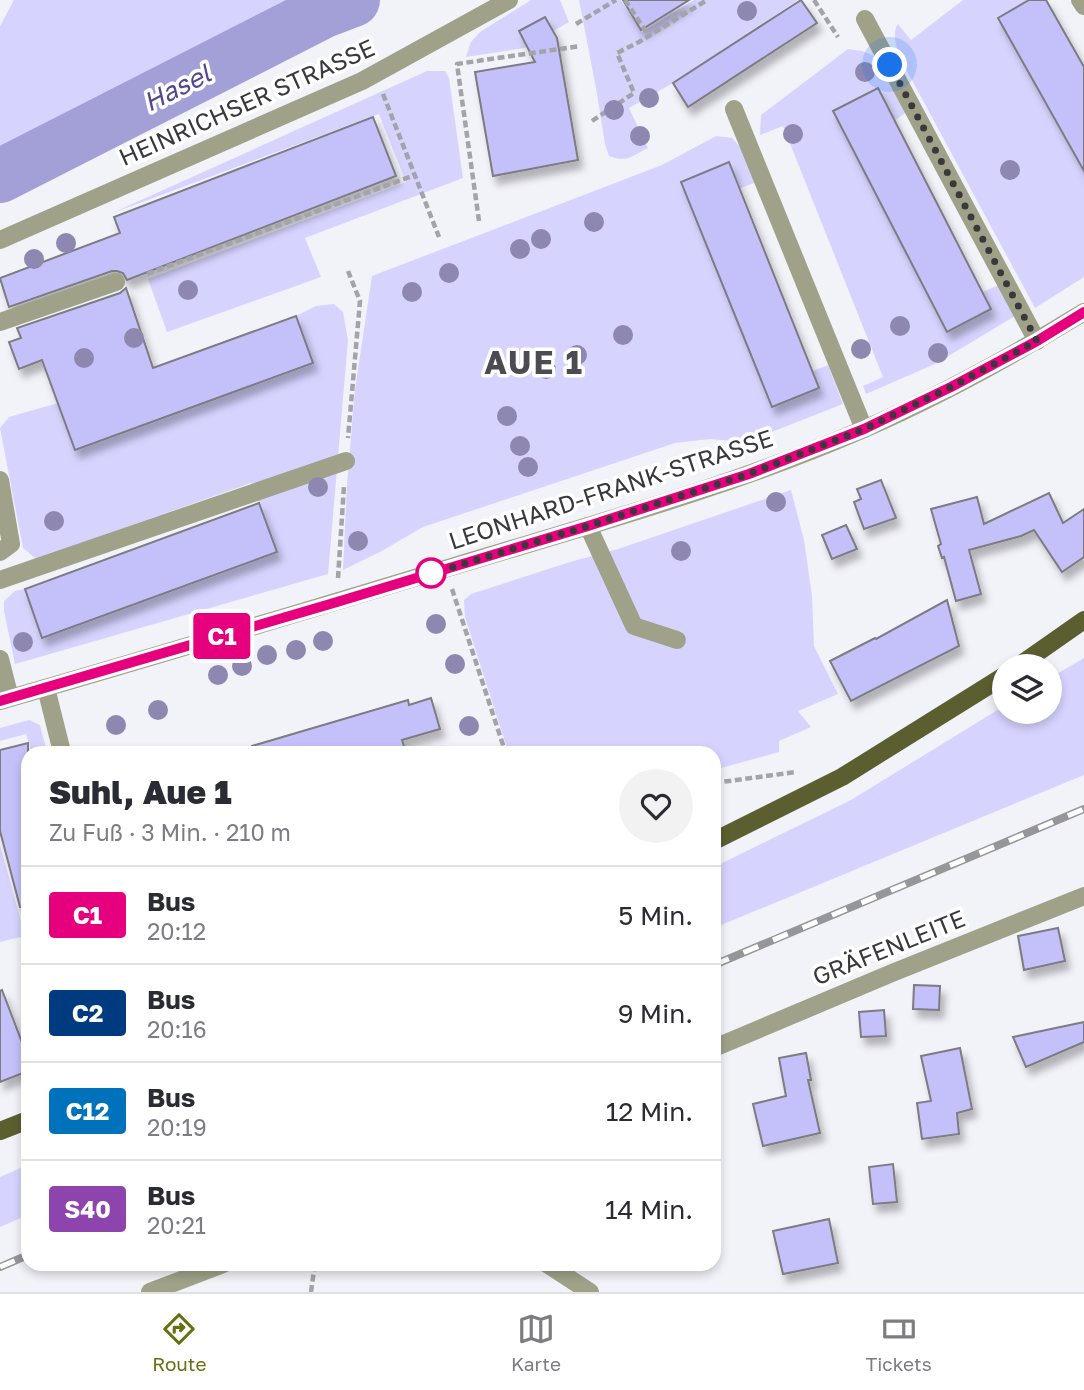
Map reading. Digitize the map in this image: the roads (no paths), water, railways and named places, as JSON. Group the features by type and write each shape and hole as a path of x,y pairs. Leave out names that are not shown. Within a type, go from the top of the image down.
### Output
{"main road":[{"path":"1036,654 1084,620"},
{"path":"721,838 842,777 992,683"},
{"path":"0,1131 21,1123"}],"street":[{"name":"HEINRICHSER STRASSE","path":"0,240 362,81 509,0"},
{"path":"1080,0 1084,6"},
{"path":"865,19 1037,341"},
{"path":"734,109 864,429"},
{"path":"0,322 116,282"},
{"name":"LEONHARD-FRANK-STRASSE","path":"0,659 5,699 588,526 749,474 864,429 951,387 1037,341 1084,312"},
{"path":"0,580 346,461"},
{"path":"0,480 11,544 0,552"},
{"path":"588,526 634,626 677,640"},
{"path":"46,688 60,746"},
{"name":"GRÄFENLEITE","path":"721,1045 1084,896"},
{"path":"150,1292 205,1271"},
{"path":"558,1271 590,1292"}],"waterway":[{"name":"Hasel","path":"0,176 324,11 353,0"}],"railway":[{"path":"721,962 1084,809"},
{"path":"0,1267 21,1258"}],"district":[{"name":"AUE 1","path":"534,363"}]}
